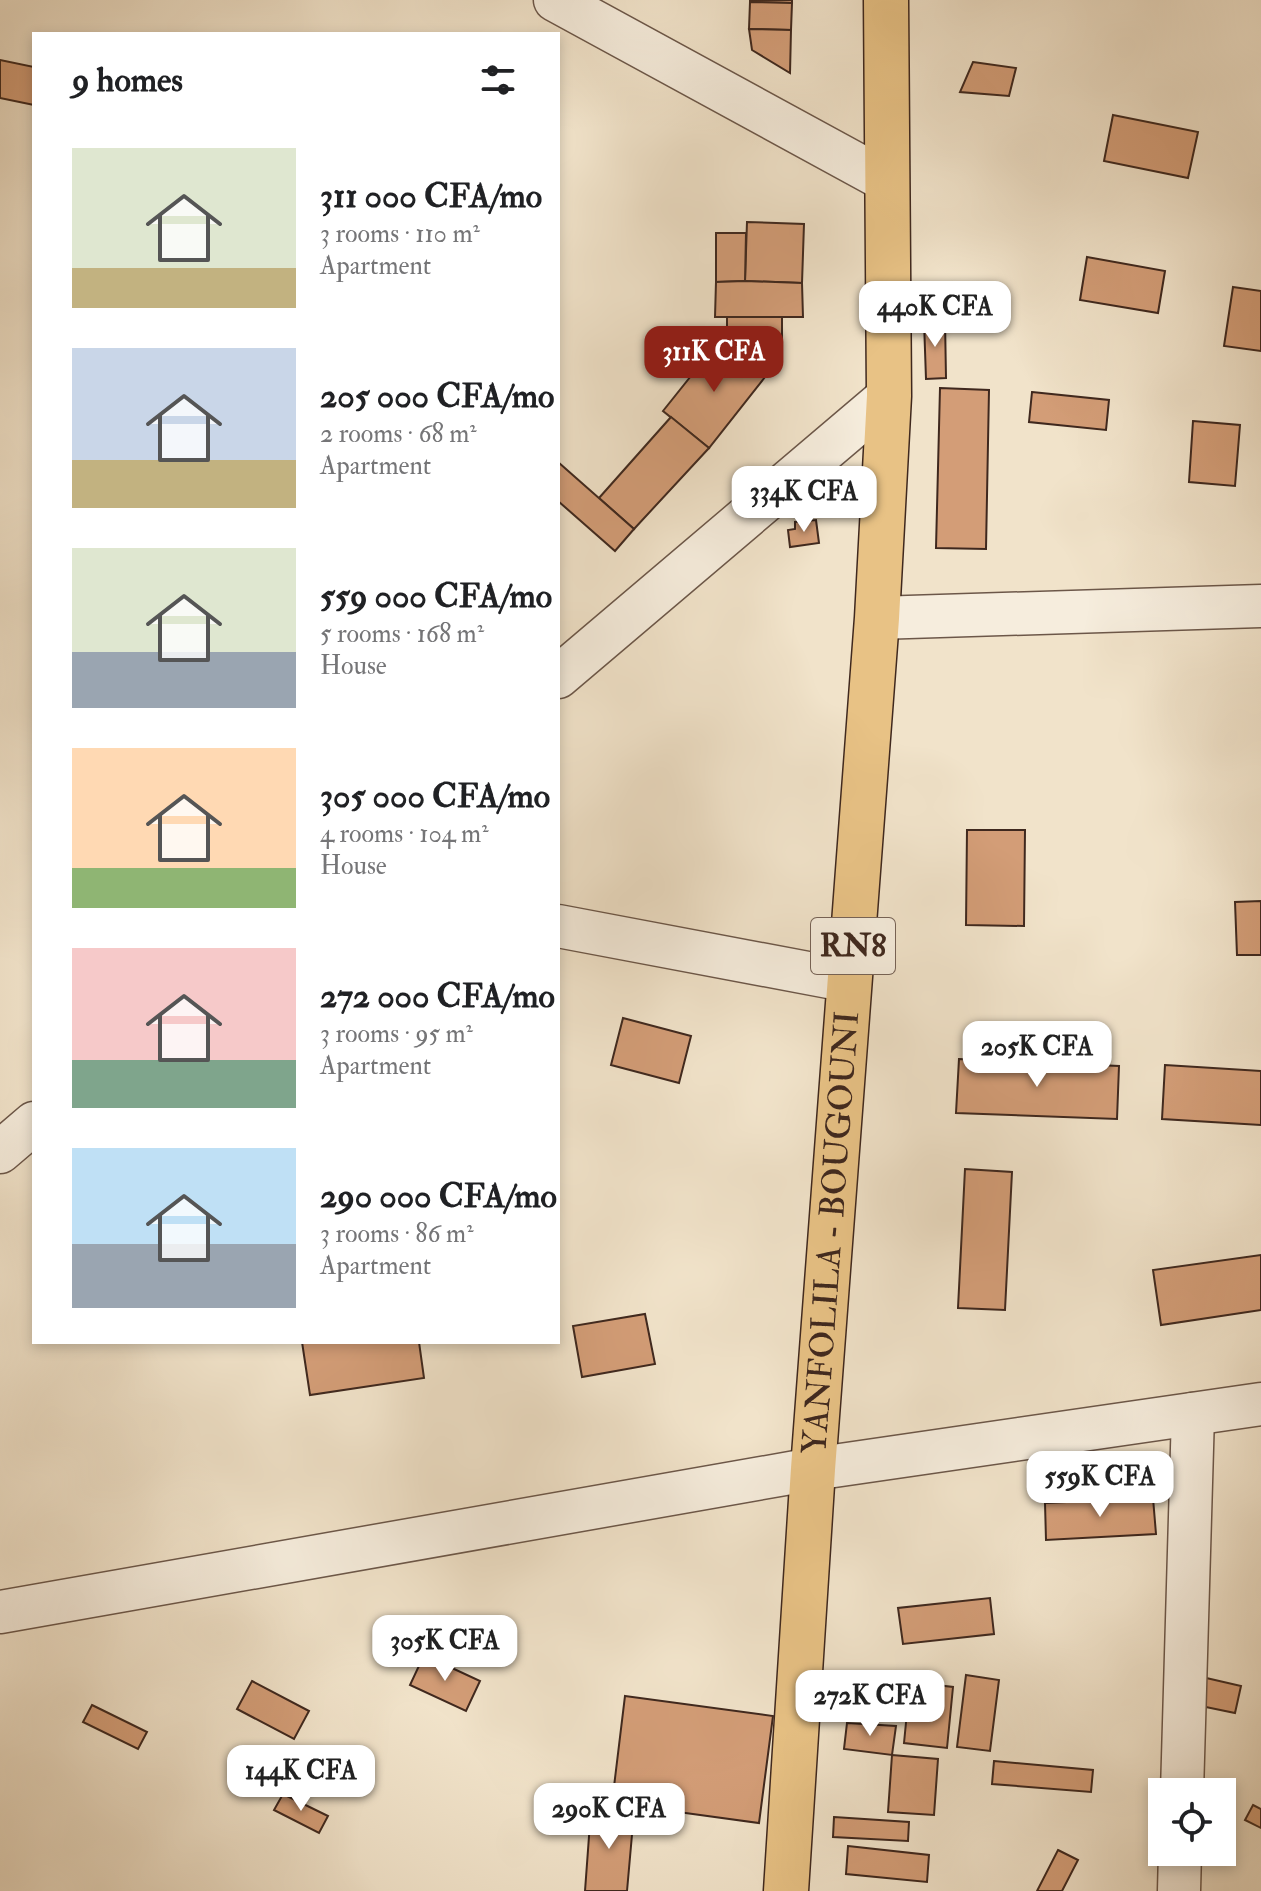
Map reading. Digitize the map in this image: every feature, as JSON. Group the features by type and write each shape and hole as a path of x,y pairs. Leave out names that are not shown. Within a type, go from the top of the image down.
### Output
{"main road":[{"name":"YANFOLILA - BOUGOUNI","path":"786,1891 813,1469 877,618 889,396 886,0"}],"street":[{"path":"555,0 887,181"},
{"path":"560,675 889,396"},
{"path":"877,618 1261,606"},
{"path":"560,926 850,981"},
{"path":"0,1152 32,1125"},
{"path":"0,1612 813,1469 1261,1404"},
{"path":"1182,1778 1193,1414"},
{"path":"1179,1891 1180,1866"}],"building":[{"path":"792,0 792,3 750,2"},
{"path":"750,2 792,3 791,30 749,29"},
{"path":"749,29 791,30 790,73 752,50"},
{"path":"0,60 32,67 32,105 0,98"},
{"path":"973,62 1016,68 1009,96 960,92"},
{"path":"1113,115 1198,132 1188,178 1104,161"},
{"path":"747,222 804,224 802,283 745,281"},
{"path":"716,233 746,233 745,281 716,282"},
{"path":"1087,257 1165,271 1158,313 1080,300"},
{"path":"716,282 802,283 803,317 715,317"},
{"path":"1233,287 1261,291 1261,351 1224,346"},
{"path":"727,317 782,317 782,344 727,343"},
{"path":"945,320 946,378 926,379 924,321"},
{"path":"719,341 765,377 709,448 663,411"},
{"path":"940,388 989,390 986,549 936,548"},
{"path":"1032,392 1109,400 1106,430 1029,422"},
{"path":"671,417 709,448 634,529 599,498"},
{"path":"1193,421 1240,425 1235,486 1189,482"},
{"path":"560,464 634,529 615,551 560,503"},
{"path":"816,520 819,543 790,547 788,530 795,529 795,522"},
{"path":"967,830 1025,830 1024,926 966,925"},
{"path":"1261,901 1261,955 1237,955 1235,902"},
{"path":"623,1018 691,1036 679,1083 611,1065"},
{"path":"959,1059 1119,1066 1117,1119 956,1113"},
{"path":"1165,1065 1261,1071 1261,1125 1162,1119"},
{"path":"965,1169 1012,1172 1005,1310 958,1308"},
{"path":"1261,1255 1261,1310 1161,1325 1153,1270"},
{"path":"645,1314 655,1364 582,1377 573,1326"},
{"path":"302,1344 419,1344 424,1378 310,1395"},
{"path":"1153,1498 1156,1534 1046,1540 1045,1503"},
{"path":"990,1598 994,1634 903,1644 898,1608"},
{"path":"424,1655 480,1681 466,1711 410,1685"},
{"path":"966,1675 999,1680 990,1751 957,1747"},
{"path":"1202,1677 1241,1686 1235,1713 1196,1705"},
{"path":"252,1681 309,1711 294,1739 237,1709"},
{"path":"910,1682 953,1687 947,1748 904,1743"},
{"path":"625,1696 773,1716 759,1823 612,1803"},
{"path":"92,1705 147,1732 138,1749 83,1722"},
{"path":"847,1723 896,1726 892,1755 844,1749"},
{"path":"892,1755 938,1759 934,1815 888,1812"},
{"path":"994,1761 1093,1770 1091,1792 992,1784"},
{"path":"283,1794 328,1816 319,1833 274,1810"},
{"path":"1253,1805 1261,1809 1261,1828 1245,1820"},
{"path":"591,1809 634,1812 627,1891 585,1891"},
{"path":"834,1817 909,1822 908,1841 833,1837"},
{"path":"848,1846 929,1855 927,1882 846,1874"},
{"path":"1058,1850 1078,1860 1062,1891 1037,1891"}]}
